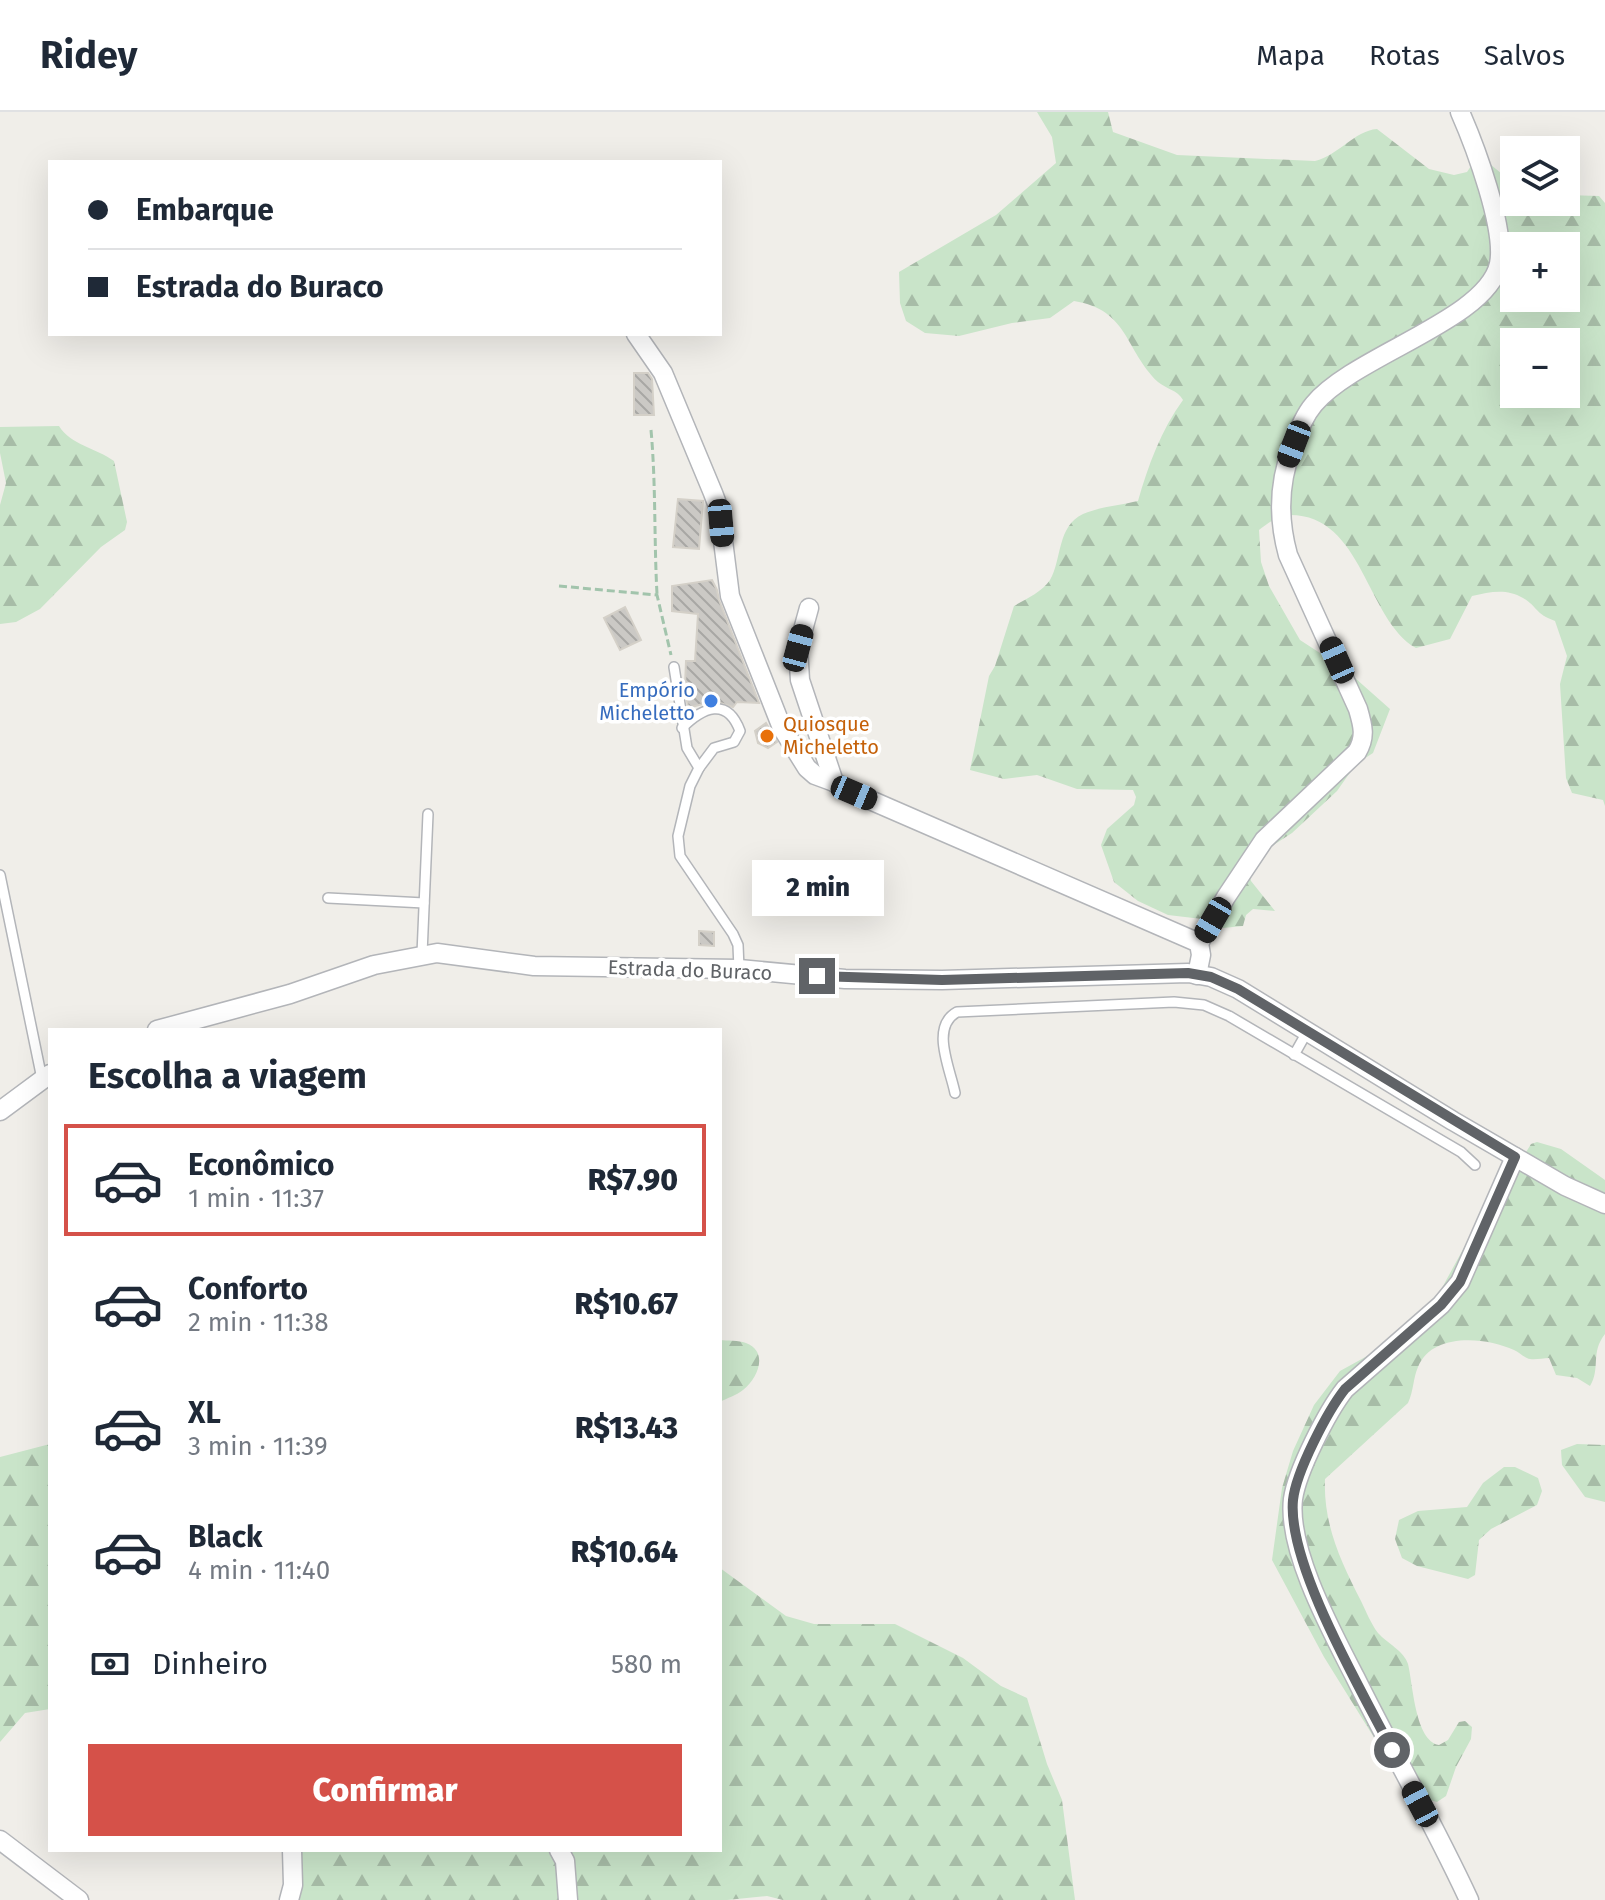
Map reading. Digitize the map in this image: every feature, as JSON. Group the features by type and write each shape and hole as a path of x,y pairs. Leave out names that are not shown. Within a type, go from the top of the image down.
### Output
{"street":[{"path":"1197,975 1201,955 1199,943 1264,840 1303,807 1357,752 1362,743 1364,729 1358,709 1288,555 1282,534 1285,467 1303,420 1330,388 1376,357 1475,302 1495,274 1501,250 1498,235 1480,159 1460,112"},
{"path":"637,336 663,373 713,493 719,509 730,596 782,728 807,768 815,775 854,793 1199,943"},
{"path":"809,608 798,648 797,665 814,727 834,782"},
{"name":"Estrada do Buraco","path":"165,1028 235,1010 374,965 437,953 534,966 739,969 845,979 1197,975 1211,977 1238,989 1515,1157 1565,1186 1605,1204"},
{"path":"0,1111 46,1077"},
{"path":"1469,1900 1332,1631 1306,1569 1294,1530 1293,1498 1312,1445 1339,1396 1441,1305 1460,1282 1515,1157"},
{"path":"0,1840 79,1900"},
{"path":"289,1900 293,1885 292,1852"},
{"path":"560,1852 565,1861 568,1900"}],"lane":[{"path":"674,667 682,728 687,748 699,768"},
{"path":"682,728 698,712 725,709 735,718 740,731 734,742 714,748 699,768 690,786 678,836 680,856 733,934 738,945 739,969"},
{"path":"422,954 428,814"},
{"path":"0,875 46,1077"},
{"path":"328,898 424,903"},
{"path":"955,1093 942,1031 947,1017 957,1012 1174,1002 1204,1005 1229,1016 1461,1152 1475,1165"},
{"path":"1294,1055 1307,1032"}],"path":[{"path":"651,430 655,469 653,528 657,595 674,667"},
{"path":"559,586 657,595"}],"green space":[{"path":"1037,112 1108,112 1113,132 1177,155 1315,161 1332,154 1361,134 1377,129 1429,169 1454,175 1467,172 1473,163 1473,135 1490,164 1500,172 1500,216 1580,216 1580,195 1599,196 1605,203 1605,806 1603,800 1572,793 1566,778 1560,684 1567,656 1555,621 1517,595 1485,593 1472,596 1450,639 1416,648 1399,634 1348,548 1332,530 1312,518 1286,515 1259,530 1261,562 1269,586 1300,640 1346,670 1390,709 1373,753 1356,764 1337,791 1292,833 1269,848 1244,853 1251,881 1275,911 1253,909 1246,915 1243,926 1223,928 1202,919 1168,915 1138,901 1114,882 1101,845 1107,829 1134,805 1136,797 1133,790 1077,789 1037,775 1004,779 970,770 989,676 1014,606 1038,592 1050,580 1064,535 1075,519 1096,510 1138,501 1156,449 1183,400 1158,382 1116,322 1092,306 1074,301 1050,318 1012,323 959,336 925,333 906,321 900,303 899,272 996,215 1056,163 1052,137"},
{"path":"59,426 77,442 114,461 127,522 125,530 101,547 40,609 16,622 0,624 0,505 6,483 0,453 0,427"},
{"path":"1537,1142 1561,1149 1605,1180 1605,1334 1600,1341 1590,1386 1577,1378 1556,1375 1549,1358 1530,1359 1489,1342 1461,1340 1447,1343 1425,1356 1416,1371 1408,1403 1325,1479 1327,1512 1340,1557 1375,1629 1406,1659 1416,1710 1425,1733 1439,1745 1448,1740 1459,1722 1465,1721 1472,1727 1471,1739 1456,1767 1446,1796 1437,1802 1419,1797 1396,1773 1324,1657 1272,1560 1282,1488 1293,1451 1314,1405 1340,1371 1378,1350 1431,1308 1484,1211 1531,1144"},
{"path":"722,1340 746,1343 757,1352 757,1372 741,1392 722,1401"},
{"path":"1577,1444 1605,1445 1605,1502 1585,1497 1562,1465 1561,1450"},
{"path":"48,1445 48,1709 25,1713 0,1742 0,1457"},
{"path":"1504,1467 1515,1467 1538,1478 1542,1491 1537,1505 1491,1529 1479,1540 1475,1575 1468,1579 1417,1566 1402,1558 1395,1539 1399,1520 1418,1511 1467,1507 1483,1483"},
{"path":"722,1569 786,1616 814,1624 895,1624 963,1658 1001,1686 1027,1698 1047,1764 1062,1800 1075,1900 783,1900 767,1896 727,1900 287,1900 295,1852 722,1852"}],"building":[{"path":"634,373 648,373 652,379 654,415 634,415"},
{"path":"678,499 703,501 699,549 673,547"},
{"path":"712,580 759,703 737,702 733,707 714,701 688,708 686,661 695,661 698,614 672,611 672,586"},
{"path":"625,607 641,640 620,650 604,618"},
{"name":"Quiosque Micheletto","path":"766,723 777,742 768,748 758,743 755,731"},
{"path":"699,931 714,932 714,946 699,945"}],"place":[{"name":"Empório Micheletto","path":"711,701"},
{"name":"Quiosque Micheletto","path":"767,736"}],"route":[{"path":"817,976 942,980 1188,973 1211,977 1238,989 1515,1157 1460,1282 1441,1305 1345,1389 1312,1445 1293,1498 1294,1530 1306,1569 1332,1631 1392,1750"}]}
